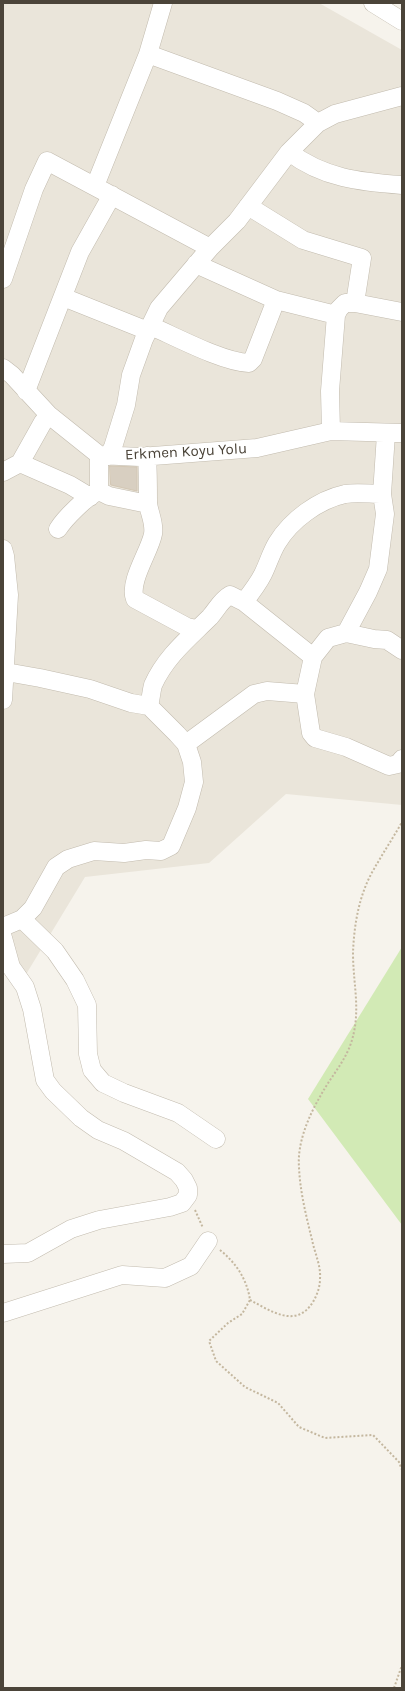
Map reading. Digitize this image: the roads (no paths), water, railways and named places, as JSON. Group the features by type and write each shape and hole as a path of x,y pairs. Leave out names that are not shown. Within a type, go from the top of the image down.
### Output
{"street":[{"path":"95,186 148,54 163,3"},
{"path":"373,3 402,21"},
{"path":"148,54 277,101 304,113 318,123"},
{"path":"58,529 64,520 94,494 103,455 114,447 126,405 131,375 159,308 210,248 237,221 289,152 318,123 335,114 402,96"},
{"path":"289,152 298,159 318,169 346,179 402,185"},
{"path":"3,279 34,189 48,161 210,248"},
{"path":"26,391 80,252 112,195"},
{"path":"248,206 303,240 362,258 355,303"},
{"path":"196,264 276,300 336,315"},
{"path":"63,297 241,363 249,363 253,359 276,300"},
{"path":"331,431 330,390 336,315 339,309 345,303 355,303 402,312"},
{"path":"3,368 12,375 49,415 103,455"},
{"path":"3,472 20,463 43,422 49,415"},
{"name":"Erkmen Koyu Yolu","path":"103,455 147,456 257,448 331,431 394,433"},
{"path":"346,633 368,592 378,569 385,514 382,494 394,433"},
{"path":"147,456 148,504 152,519 153,533 138,574 133,594 135,599 187,626 196,629"},
{"path":"20,463 94,494 148,504"},
{"path":"244,602 262,576 276,544 286,530 305,513 327,501 345,494 382,494"},
{"path":"3,549 5,556 8,595 6,672 3,700"},
{"path":"149,706 154,684 172,655 196,629 214,613 223,599 230,595 244,602 313,657"},
{"path":"402,650 387,640 374,639 346,633 328,638 313,657 305,694 311,733 315,738 346,748 389,766 398,764 402,759"},
{"path":"3,927 22,919 33,908 56,867 68,859 94,852 124,853 146,850 161,851 171,846 187,808 194,782 192,762 186,744 178,734 149,706 90,689 6,672"},
{"path":"186,744 254,694 267,691 305,694"},
{"path":"22,919 55,951 75,980 87,1005 88,1054 92,1070 103,1082 124,1093 178,1113 216,1139"},
{"path":"3,1254 28,1253 71,1229 99,1220 170,1207 182,1203 188,1195 188,1188 184,1180 177,1172 124,1141 98,1130 81,1118 53,1091 45,1080 32,1008 28,994 11,967 4,947"},
{"path":"3,1313 122,1275 165,1278 191,1266 208,1241"}]}
